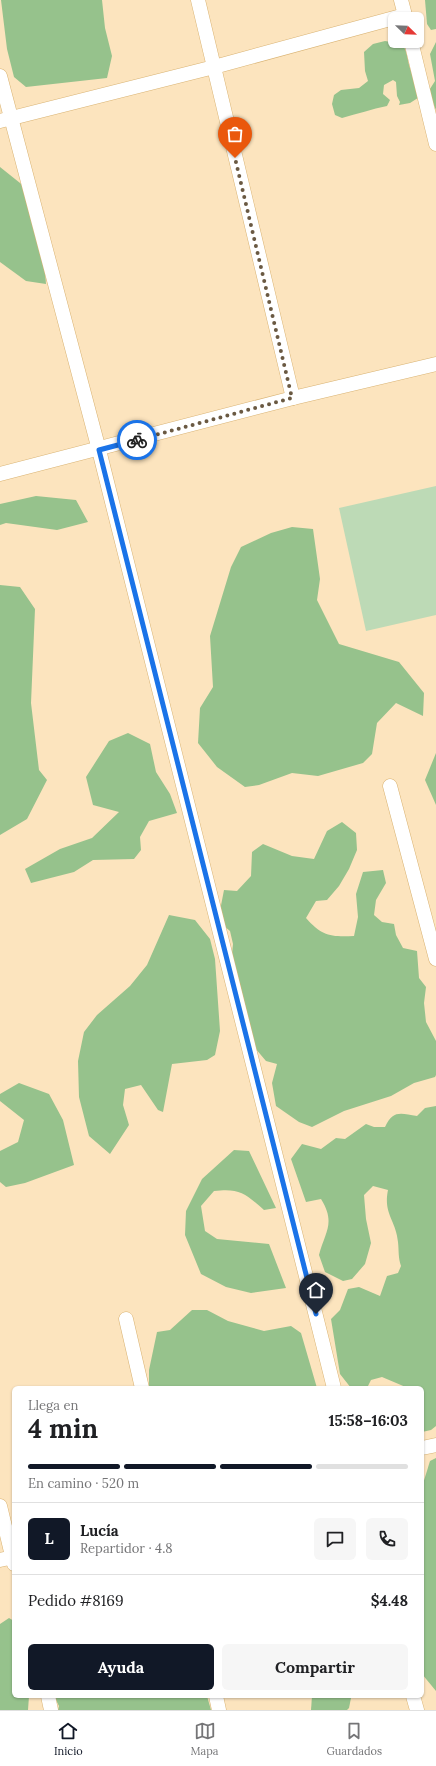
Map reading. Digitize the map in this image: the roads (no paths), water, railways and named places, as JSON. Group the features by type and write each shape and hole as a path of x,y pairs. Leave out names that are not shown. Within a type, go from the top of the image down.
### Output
{"street":[{"path":"198,0 292,398"},
{"path":"401,0 404,12"},
{"path":"5,119 388,21"},
{"path":"413,48 436,144"},
{"path":"0,76 5,119 99,450 333,1386"},
{"path":"0,474 99,450 292,398 436,364"},
{"path":"390,786 436,959"},
{"path":"126,1319 142,1386"},
{"path":"424,1448 436,1445"},
{"path":"0,1506 10,1560"},
{"path":"48,1698 51,1710"},
{"path":"216,1698 219,1710"},
{"path":"414,1698 417,1710"}]}
